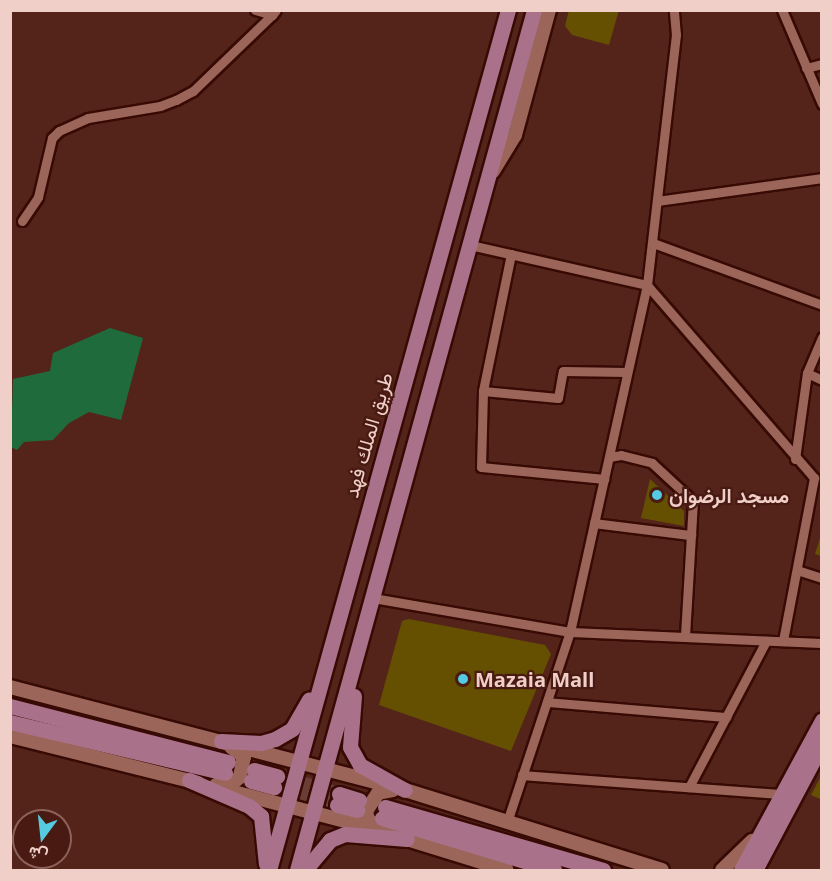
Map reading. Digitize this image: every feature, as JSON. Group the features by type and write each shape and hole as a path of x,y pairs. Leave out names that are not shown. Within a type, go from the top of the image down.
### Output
{"main road":[{"name":"طريق الملك فهد","path":"268,870 300,763 508,10"},
{"path":"297,870 534,10"},
{"path":"221,741 261,743 292,729 302,717 337,624"},
{"path":"363,633 348,733 350,747 360,765 405,790"},
{"path":"10,705 226,768 10,722"},
{"path":"755,870 782,794 822,720"},
{"path":"741,870 769,832 822,744"},
{"path":"252,775 275,781"},
{"path":"189,780 249,806 261,816 268,870"},
{"path":"338,799 358,805"},
{"path":"554,870 383,812 603,870"},
{"path":"305,870 330,840 345,834 404,838"}],"street":[{"path":"255,10 274,13"},
{"path":"488,177 515,135 549,10"},
{"path":"507,822 570,632 647,285 676,35 674,10"},
{"path":"782,10 822,104"},
{"path":"22,221 38,197 52,138 59,131 88,118 160,106 193,91 274,13"},
{"path":"806,68 822,64"},
{"path":"657,201 822,178"},
{"path":"653,243 822,305"},
{"path":"470,245 647,285 795,459 822,486"},
{"path":"511,254 483,391 481,467 604,479"},
{"path":"795,459 807,373 822,337"},
{"path":"483,391 558,398 563,370 627,372"},
{"path":"807,373 822,380"},
{"path":"609,457 621,454 652,463 693,501 686,637"},
{"path":"783,641 814,478"},
{"path":"594,523 692,534"},
{"path":"797,570 822,578"},
{"path":"373,598 570,632 822,643"},
{"path":"689,787 766,641"},
{"path":"10,687 405,790 662,870"},
{"path":"547,702 726,717"},
{"path":"10,736 288,806 404,838 507,870"},
{"path":"206,785 231,784 240,777 244,757 221,741"},
{"path":"522,775 782,794"},
{"path":"404,838 368,820 366,811 378,793 405,790"},
{"path":"722,870 769,832"},
{"path":"763,870 769,832"}],"green space":[{"path":"110,328 143,338 121,420 89,412 69,423 53,440 24,442 17,450 11,447 13,379 50,371 53,353"}],"building":[{"path":"569,10 619,10 609,45 572,35 565,26"},
{"name":"مسجد الرضوان","path":"650,479 684,511 684,526 641,518"},
{"path":"822,535 822,556 815,554"},
{"name":"Mazaia Mall","path":"409,619 545,645 551,654 511,751 379,705 402,621"},
{"path":"822,774 822,800 811,795"}],"tunnel":[{"path":"277,776 339,794"},
{"path":"274,787 337,805"}],"place":[{"name":"مسجد الرضوان","path":"657,495"},
{"name":"Mazaia Mall","path":"463,679"}]}
